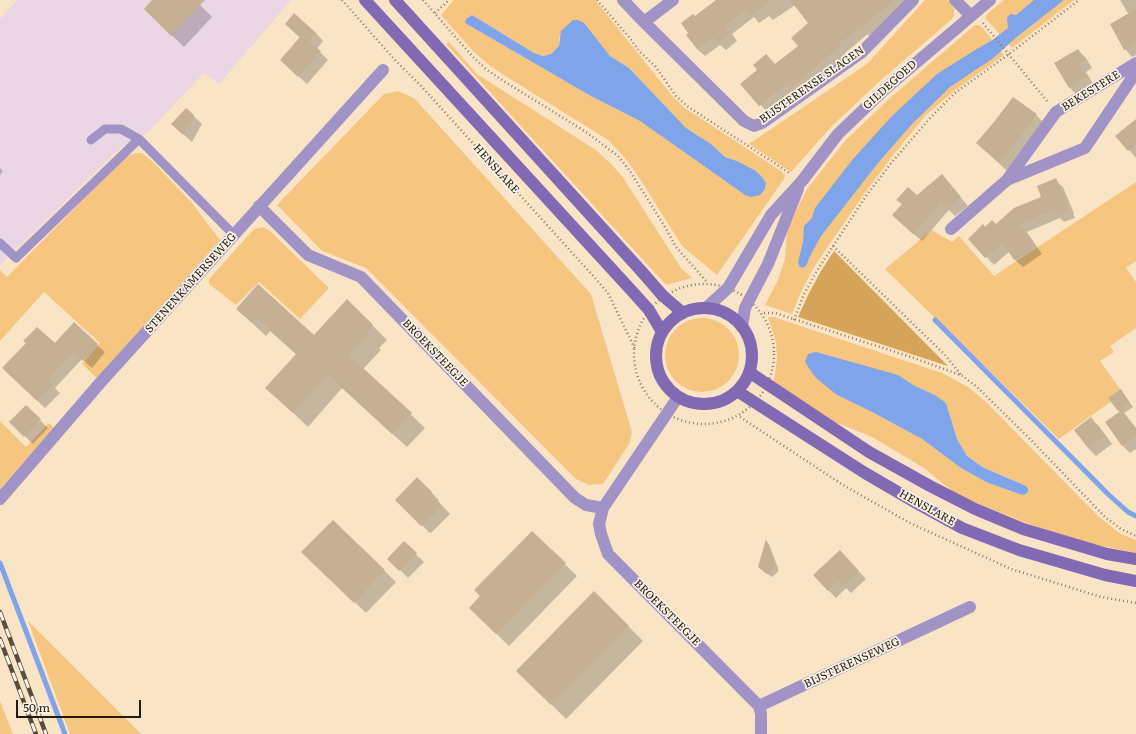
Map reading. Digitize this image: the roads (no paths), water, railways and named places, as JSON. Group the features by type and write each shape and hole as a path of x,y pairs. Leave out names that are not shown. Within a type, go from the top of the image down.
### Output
{"street":[{"name":"HENSLARE","path":"365,0 649,310 662,332"},
{"path":"395,0 663,296 683,313"},
{"name":"BIJSTERENSE SLAGEN","path":"623,0 744,121 754,126 762,123 862,52 913,0"},
{"path":"644,22 673,0"},
{"path":"955,0 970,16"},
{"name":"GILDEGOED","path":"706,308 728,288 771,214 802,181 838,134 884,90 990,0"},
{"name":"BEKESTERE","path":"951,229 1006,180 1056,112 1136,63"},
{"name":"STENENKAMERSEWEG","path":"0,499 100,383 383,70"},
{"name":"BEKESTERE","path":"1006,180 1085,148 1136,72"},
{"name":"GILDEGOED","path":"742,327 745,308 768,264 802,181"},
{"name":"BROEKSTEEGJE","path":"259,206 308,254 361,277 575,498 586,505 603,508"},
{"path":"706,308 728,314 742,327 747,335 751,349 751,363 749,372 744,382 736,391 726,399 714,403 701,404 689,402 678,396 664,384 657,367 656,349 662,332 668,324 683,313 690,310 706,308"},
{"name":"HENSLARE","path":"749,372 869,452 975,509 1023,530 1107,554 1136,559"},
{"name":"HENSLARE","path":"736,391 865,473 962,528 1026,552 1105,576 1136,581"},
{"name":"BROEKSTEEGJE","path":"678,396 603,508 599,524 601,534 608,554 759,706"},
{"name":"BIJSTERENSEWEG","path":"759,706 970,607"},
{"path":"759,706 761,714 761,734"}],"lane":[{"path":"91,140 104,129 121,128 139,139 234,235"},
{"path":"0,243 16,258 139,139"}],"water":[{"path":"1034,0 1064,0 1018,36 992,59 950,87 912,124 878,163 821,236 806,266 802,268 799,266 798,262 803,242 804,226 812,218 815,208 853,159 891,117 937,74 991,41 1008,28 1007,18 1010,14 1016,15"},
{"path":"472,15 534,53 543,56 551,54 559,46 561,31 573,20 578,20 584,23 610,56 629,68 686,128 711,144 725,157 737,161 756,171 766,183 765,189 760,195 751,197 745,195 640,121 589,95 465,23 466,19"},
{"path":"816,352 898,375 915,386 935,395 946,403 957,439 967,456 984,468 1024,485 1028,488 1028,491 1026,494 1022,495 986,482 961,468 922,439 837,395 816,378 805,361 808,354"}],"waterway":[{"path":"935,320 1109,495 1128,512 1136,516"},
{"path":"0,563 65,734"}],"railway":[{"path":"0,612 46,734"},
{"path":"0,639 36,734"}]}
